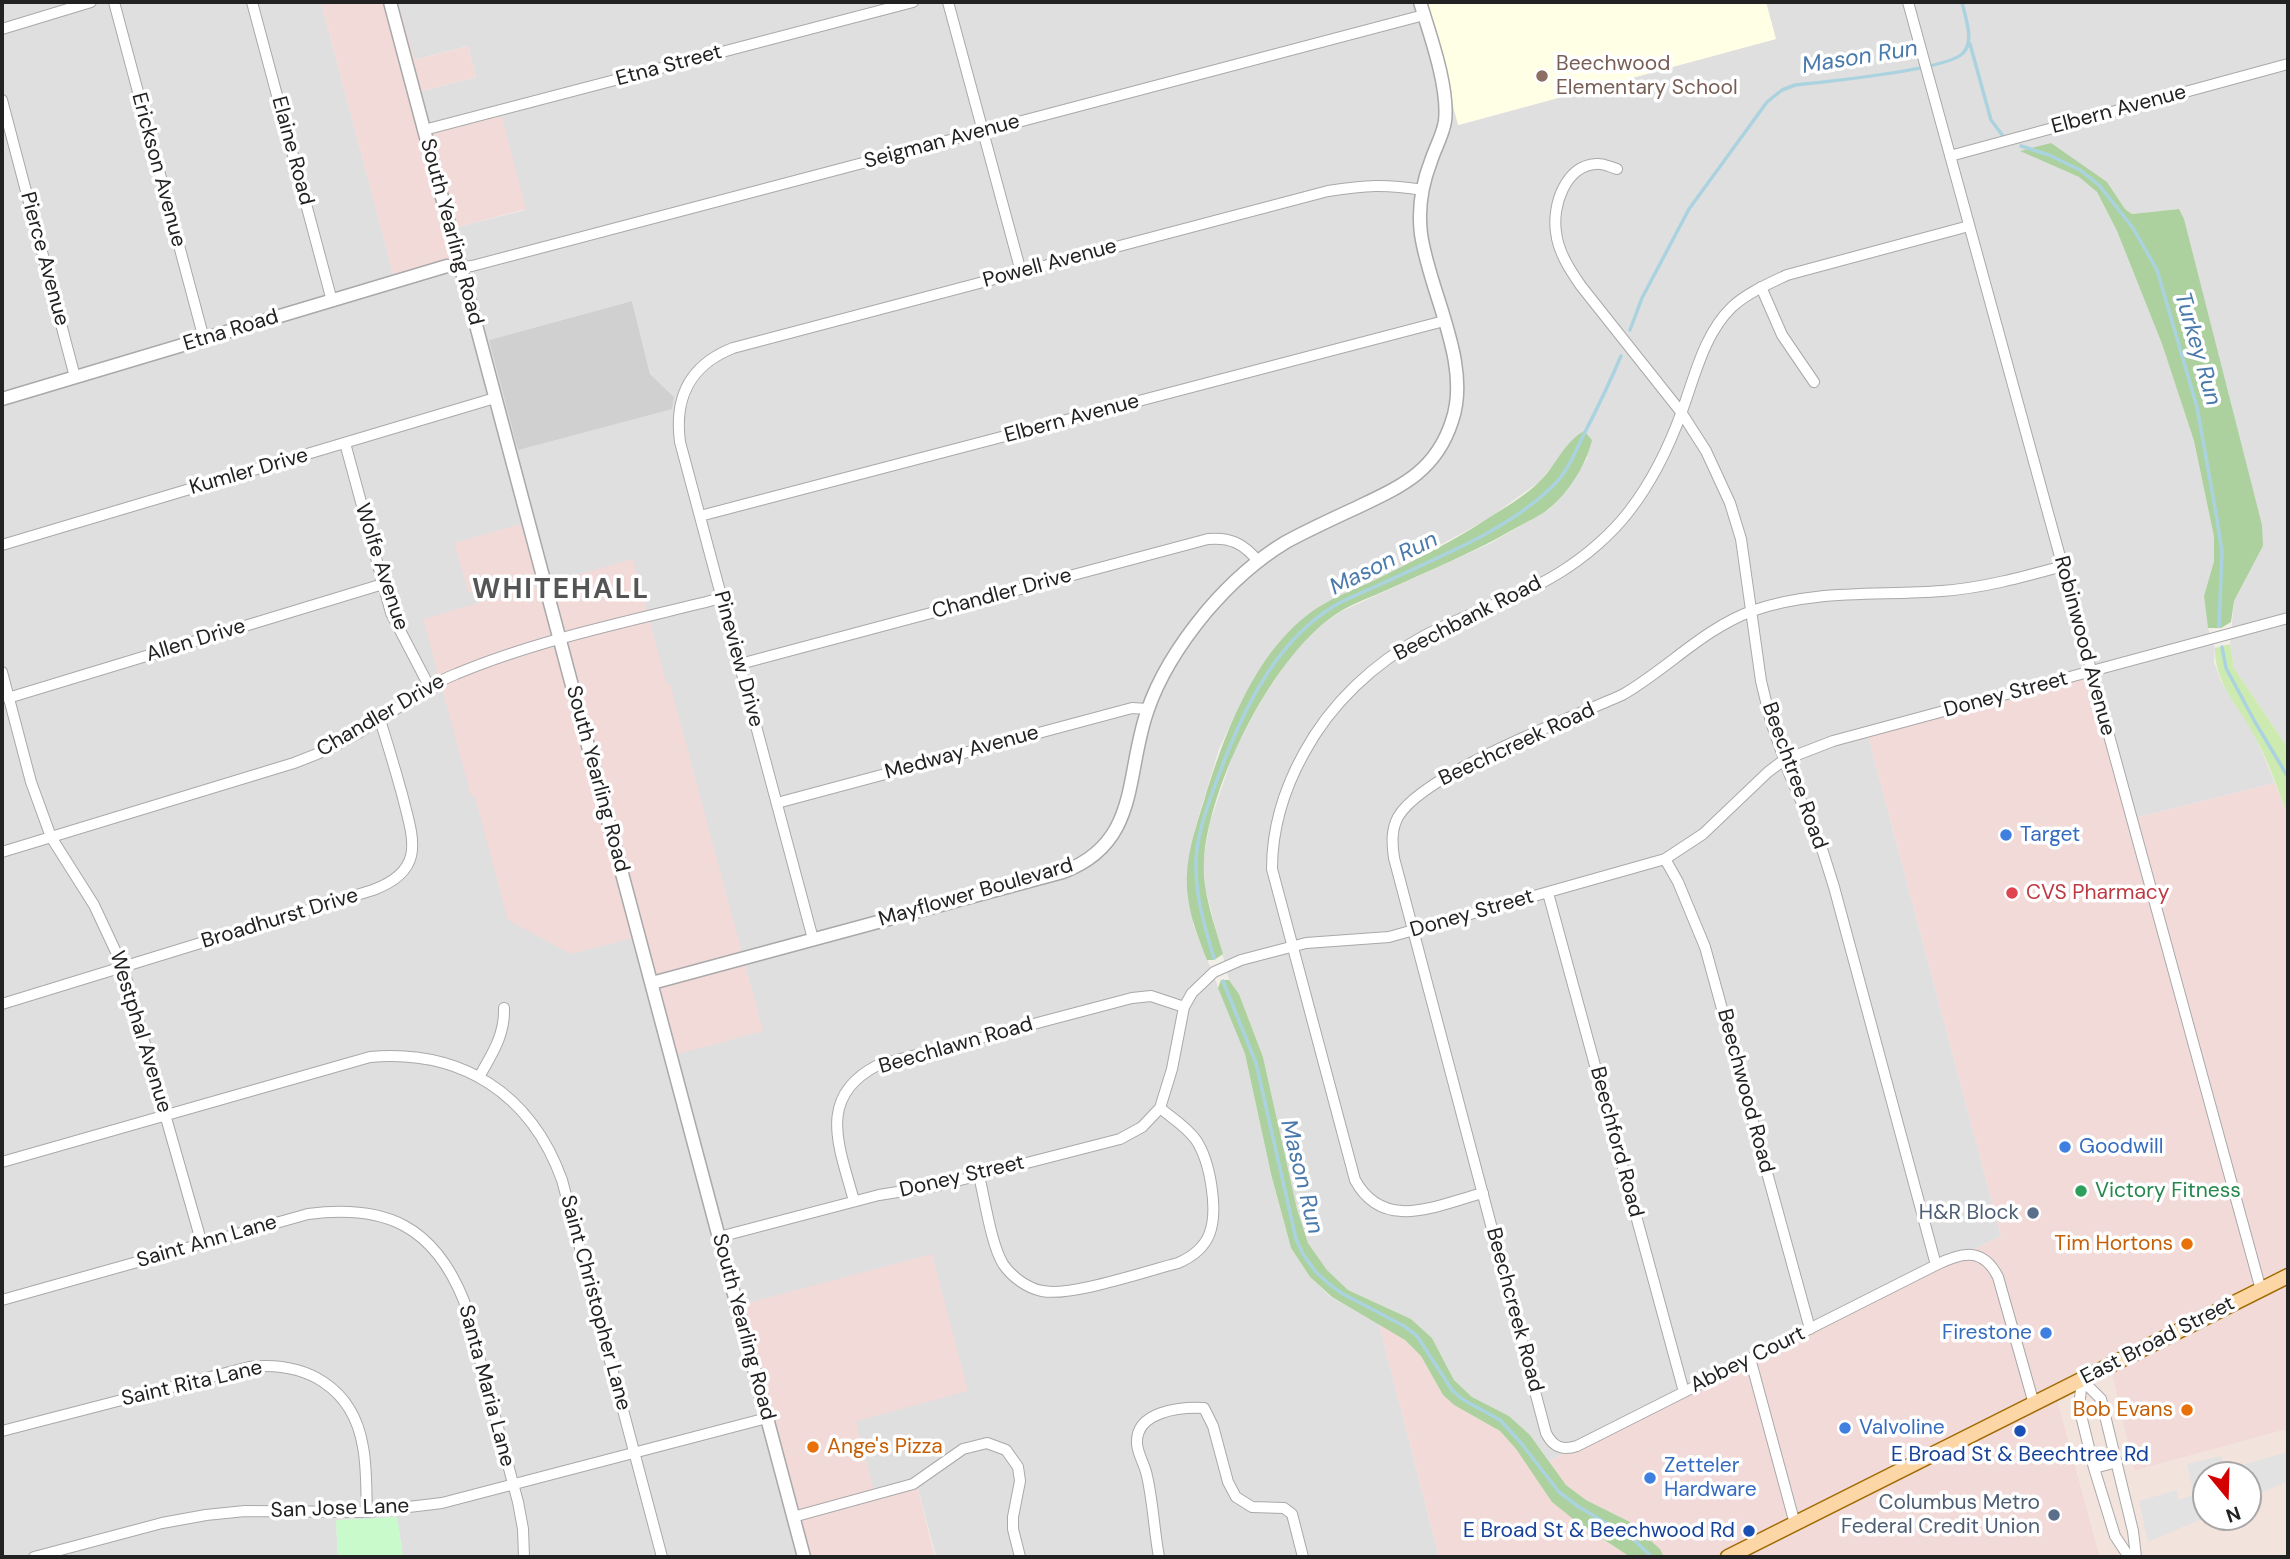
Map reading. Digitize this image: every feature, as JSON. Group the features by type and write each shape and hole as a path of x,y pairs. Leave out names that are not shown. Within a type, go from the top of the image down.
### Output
{"main road":[{"name":"East Broad Street","path":"1728,1557 2288,1276"}],"street":[{"path":"2,29 91,2"},
{"name":"Erickson Avenue","path":"114,2 204,339"},
{"name":"Elaine Road","path":"252,2 332,301"},
{"name":"South Yearling Road","path":"390,2 804,1557"},
{"name":"Etna Street","path":"425,130 913,2"},
{"path":"948,2 1021,272"},
{"name":"Robinwood Avenue","path":"1908,2 2261,1290"},
{"name":"Seigman Avenue","path":"460,267 983,131 1422,8"},
{"name":"Mayflower Boulevard","path":"652,982 1063,872 1092,858 1115,832 1122,819 1137,743 1148,709 1165,672 1185,639 1207,611 1258,561 1315,527 1402,486 1427,466 1451,425 1457,398 1457,378 1421,234 1423,190 1445,122 1446,101 1422,8"},
{"name":"Elbern Avenue","path":"1950,156 2288,64"},
{"name":"Pierce Avenue","path":"2,100 75,377"},
{"name":"Beechtree Road","path":"1617,169 1599,163 1580,169 1572,175 1559,197 1555,217 1556,234 1570,270 1581,286 1682,412 1706,451 1730,503 1741,539 1761,681 1784,760 1830,876 1936,1265"},
{"name":"Powell Avenue","path":"691,380 709,359 733,348 1328,191 1390,185 1423,190"},
{"name":"Beechbank Road","path":"1483,1193 1422,1210 1404,1212 1382,1208 1364,1196 1355,1180 1272,869 1275,829 1288,784 1321,726 1350,690 1381,664 1422,637 1559,573 1607,535 1629,512 1660,464 1710,336 1732,308 1762,287 1787,275 1969,226"},
{"name":"Etna Road","path":"2,399 447,266 460,267"},
{"path":"1762,287 1782,335 1814,382"},
{"name":"Elbern Avenue","path":"700,516 1444,321"},
{"name":"Pineview Drive","path":"691,380 683,393 678,426 813,939"},
{"name":"Kumler Drive","path":"2,545 495,398"},
{"name":"Wolfe Avenue","path":"345,443 391,613 429,686"},
{"name":"Chandler Drive","path":"740,664 1208,539 1230,539 1249,551 1258,561"},
{"name":"Beechcreek Road","path":"1558,1447 1550,1441 1546,1433 1392,847 1399,814 1437,781 1641,685 1708,634 1751,611 1809,598 1977,587 2063,566"},
{"name":"Allen Drive","path":"8,698 383,584"},
{"name":"Chandler Drive","path":"2,852 294,763 346,741 429,686 486,662 559,640 722,598"},
{"name":"Doney Street","path":"719,1237 854,1201 941,1185 1120,1139 1142,1127 1160,1108 1172,1069 1184,1007 1192,993 1214,972 1241,960 1306,943 1389,937 1665,859 1703,834 1784,760 1833,741 2288,618"},
{"name":"Westphal Avenue","path":"2,672 31,782 51,837 94,905 123,967 202,1244"},
{"name":"Medway Avenue","path":"777,803 1132,708 1148,709"},
{"name":"Broadhurst Drive","path":"2,1004 373,890 394,881 406,867 414,843 380,720"},
{"name":"Beechwood Road","path":"1665,859 1684,894 1706,947 1811,1329"},
{"name":"Beechford Road","path":"1548,893 1684,1392"},
{"name":"Beechlawn Road","path":"854,1201 836,1136 836,1121 838,1106 844,1093 853,1081 865,1072 878,1065 1132,999 1151,996 1184,1007"},
{"path":"479,1077 500,1038 504,1008"},
{"name":"Saint Christopher Lane","path":"2,1162 370,1057 390,1055 429,1059 479,1077 520,1108 544,1138 554,1157 662,1557"},
{"path":"979,1176 998,1251 1015,1277 1029,1287 1043,1292 1074,1290 1178,1263 1202,1248 1213,1222 1213,1198 1198,1143 1189,1131 1160,1108"},
{"name":"Saint Ann Lane","path":"2,1300 308,1214 336,1210 362,1211 413,1230"},
{"name":"Santa Maria Lane","path":"413,1230 445,1261 464,1301 513,1485 523,1529 524,1557"},
{"path":"1936,1265 1955,1255 1966,1254 1985,1260 1993,1267 2002,1285 2034,1404"},
{"name":"Abbey Court","path":"1558,1447 1567,1449 1577,1446 1936,1265"},
{"path":"1750,1358 1795,1524"},
{"name":"Saint Rita Lane","path":"2,1431 249,1367 267,1365 301,1370 334,1391 351,1412 363,1448 367,1512"},
{"path":"2082,1380 2101,1399 2133,1531 2136,1557"},
{"path":"2082,1380 2080,1407 2094,1468 2115,1536 2129,1557"},
{"path":"1159,1557 1147,1475 1137,1446 1138,1430 1148,1418 1186,1407 1204,1408 1213,1426 1228,1482 1236,1497 1252,1507 1284,1507 1292,1514 1303,1557"},
{"name":"San Jose Lane","path":"34,1557 162,1523 206,1516 245,1511 367,1512 442,1503 767,1418"},
{"path":"793,1517 913,1484 963,1449 987,1443 1006,1451 1015,1461 1020,1474 1013,1517 1020,1557"},
{"path":"2094,1468 2117,1462"},
{"path":"2115,1536 2133,1531"}],"shaded area":[{"path":"2,2 321,2 395,280 449,229 525,210 425,134 414,93 476,77 468,46 414,60 398,2 1426,2 1459,125 1775,39 1766,2 2288,2 2288,748 2234,668 2230,644 2234,601 2263,546 2179,209 2132,214 2125,209 2107,182 2021,151 2079,177 2097,192 2117,231 2162,344 2194,441 2214,537 2214,561 2204,596 2208,628 2215,648 2214,662 2221,681 2255,735 2275,783 2131,819 1867,732 2001,1236 1549,1461 1530,1435 1509,1416 1472,1397 1454,1380 1432,1338 1411,1319 1348,1290 1327,1270 1308,1243 1297,1209 1263,1057 1239,994 1229,980 1206,891 1203,862 1210,822 1235,749 1263,698 1290,657 1318,627 1342,611 1491,543 1550,509 1571,484 1588,457 1555,463 1539,482 1486,520 1385,575 1322,605 1244,696 1219,749 1194,832 1193,924 1245,1054 1271,1174 1291,1248 1310,1277 1331,1297 1379,1324 1439,1557 936,1557 917,1485 875,1496 855,1421 737,1306 804,1557 403,1557 397,1518 336,1520 338,1557 2,1557","holes":["632,301 650,374 674,397 489,340"]},
{"path":"321,2 398,2 415,60 468,46 476,77 414,93 425,133 501,113 526,209 450,229 458,263 395,281"},
{"name":"Beechwood Elementary School","path":"1426,2 1766,2 1776,39 1458,125"},
{"path":"632,301 650,374 674,397 672,409 518,450 489,340"},
{"path":"528,522 543,572 469,593 454,543"},
{"path":"633,559 667,685 670,684 763,1031 671,1056 639,936 571,954 508,920 423,619"},
{"path":"2091,673 2131,819 2275,783 2288,815 2288,1429 2134,1471 2110,1366 2056,1394 2100,1557 1664,1557 1660,1549 1630,1522 1586,1500 1566,1485 1549,1461 2001,1236 1867,732"},
{"path":"932,1254 968,1391 856,1421 875,1495 917,1485 935,1557 804,1557 737,1306"},
{"path":"1379,1324 1405,1340 1421,1356 1443,1395 1454,1405 1500,1431 1553,1502 1573,1519 1630,1557 1439,1557"},
{"path":"2110,1366 2134,1471 2288,1429 2288,1557 2100,1557 2056,1393"},
{"path":"2288,1452 2288,1481 2262,1493 2262,1461 2256,1461"},
{"path":"2221,1456 2222,1461 2200,1461"},
{"path":"2192,1463 2192,1486 2187,1464"},
{"path":"2177,1490 2178,1500 2192,1496 2192,1523 2148,1542 2139,1501"}],"green space":[{"path":"2051,143 2107,182 2125,209 2132,214 2179,209 2184,219 2262,525 2263,546 2234,601 2231,622 2221,628 2208,628 2204,596 2214,561 2214,537 2194,441 2162,344 2117,231 2097,192 2079,177 2020,151"},
{"path":"1584,431 1592,440 1586,459 1571,485 1547,510 1468,553 1341,611 1316,630 1292,656 1249,722 1218,795 1208,830 1204,861 1205,885 1223,954 1214,960 1207,960 1194,926 1188,899 1189,855 1212,774 1233,719 1246,692 1279,642 1299,622 1322,605 1437,548 1521,497 1539,482 1570,442"},
{"path":"2230,644 2234,668 2288,748 2288,815 2259,745 2228,694 2219,672 2215,648"},
{"path":"1221,980 1229,980 1239,994 1263,1057 1297,1209 1308,1243 1327,1270 1348,1290 1411,1319 1432,1338 1454,1380 1472,1397 1509,1416 1530,1435 1566,1485 1586,1500 1630,1522 1660,1549 1664,1557 1630,1557 1573,1519 1552,1502 1516,1449 1500,1431 1454,1405 1443,1395 1421,1356 1405,1340 1332,1297 1310,1277 1291,1248 1271,1174 1245,1054 1218,988"},
{"path":"397,1517 403,1557 338,1557 336,1520"}],"waterway":[{"name":"Mason Run","path":"1630,330 1642,298 1689,209 1767,102 1782,90 1795,85 1911,70 1953,59 1963,53 1968,42 1962,2"},
{"name":"Turkey Run","path":"1970,44 1991,120 2003,136"},
{"name":"Turkey Run","path":"2021,146 2049,155 2080,170 2099,185 2133,228 2157,270 2197,407 2217,519 2222,552 2219,626"},
{"name":"Mason Run","path":"1214,958 1199,898 1196,873 1198,842 1223,763 1259,686 1292,641 1334,606 1491,531 1513,518 1552,487 1573,458 1621,356"},
{"name":"Turkey Run","path":"2222,647 2226,668 2288,777"},
{"name":"Mason Run","path":"1223,981 1256,1063 1296,1239 1315,1271 1343,1294 1404,1326 1417,1336 1452,1390 1462,1399 1500,1420 1559,1492 1633,1539 1652,1557"}],"place":[{"name":"Beechwood Elementary School","path":"1542,76"},
{"name":"Target","path":"2006,835"},
{"name":"CVS Pharmacy","path":"2012,893"},
{"name":"Goodwill","path":"2065,1147"},
{"name":"Victory Fitness","path":"2081,1191"},
{"name":"H&R Block","path":"2033,1213"},
{"name":"Tim Hortons","path":"2187,1244"},
{"name":"Firestone","path":"2046,1333"},
{"name":"Bob Evans","path":"2187,1410"},
{"name":"Valvoline","path":"1845,1428"},
{"name":"E Broad St & Beechtree Rd","path":"2020,1431"},
{"name":"Ange's Pizza","path":"813,1447"},
{"name":"Zetteler Hardware","path":"1650,1478"},
{"name":"Columbus Metro Federal Credit Union","path":"2054,1515"},
{"name":"E Broad St & Beechwood Rd","path":"1749,1531"}],"district":[{"name":"WHITEHALL","path":"561,591"}]}
